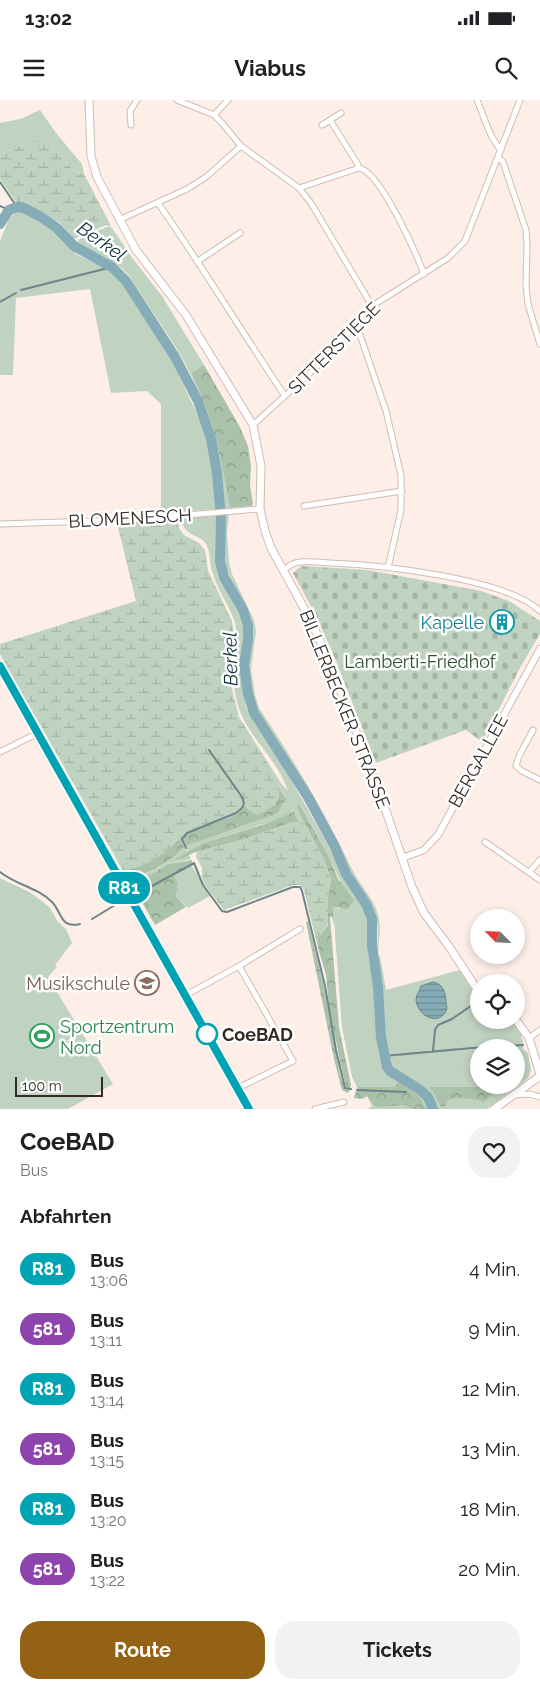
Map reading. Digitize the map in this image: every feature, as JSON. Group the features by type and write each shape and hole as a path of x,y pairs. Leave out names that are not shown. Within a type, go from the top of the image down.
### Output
{"main road":[{"name":"BILLERBECKER STRASSE","path":"89,100 92,156 97,177 136,250 186,315 253,426 261,466 260,509 265,531 283,571 311,621 333,670 424,913 470,978"},
{"path":"494,1109 540,1075 529,1038 522,1029"}],"street":[{"path":"131,125 130,111 137,100"},
{"path":"177,100 214,115 241,146 299,188 311,203 372,306"},
{"path":"214,115 228,100"},
{"path":"477,100 493,138 501,150"},
{"name":"SITTERSTIEGE","path":"253,426 323,361 372,306 448,258 465,241 520,100"},
{"path":"322,125 341,113"},
{"path":"330,120 357,163 358,168"},
{"path":"119,220 187,189 206,177 241,146"},
{"path":"498,157 503,162 526,230 528,304 540,344"},
{"path":"299,188 363,168 373,177 412,242 424,274"},
{"path":"158,203 198,261 245,337 285,396"},
{"path":"198,261 240,233"},
{"path":"356,323 386,412 401,475 400,510 388,568"},
{"path":"304,506 402,492"},
{"name":"BLOMENESCH","path":"0,524 125,520 260,509"},
{"path":"283,571 288,566 300,562 388,568 437,575 511,594 531,603 540,612"},
{"name":"BERGALLEE","path":"402,858 424,850 438,836 540,649"},
{"path":"0,666 249,1109"},
{"path":"533,730 519,756 516,766 522,772 540,780"},
{"path":"0,752 38,733"},
{"path":"485,842 540,880"},
{"path":"529,872 540,860"},
{"path":"186,995 300,929"},
{"path":"238,1088 293,1061 239,966"},
{"path":"529,1038 540,1030"},
{"path":"532,1046 540,1052"},
{"path":"513,1095 530,1094 540,1097"},
{"path":"315,1109 344,1102"}],"green space":[{"path":"40,110 82,164 84,174 72,169 45,137 0,154 0,123 20,119"},
{"path":"45,137 72,169 84,174 111,226 106,225 74,239 60,223 16,202 0,179 0,154"},
{"path":"16,211 22,211 49,227 76,254 111,271 123,283 174,365 198,416 207,440 213,469 217,509 164,513 161,511 161,404 147,391 111,393 90,289 16,298 13,375 0,375 0,241 9,219"},
{"path":"109,226 162,296 204,365 191,373 206,406 211,423 220,455 230,508 224,508 220,467 205,407 178,351 124,270 111,260 77,241"},
{"path":"204,365 240,427 248,446 251,466 252,506 230,508 220,456 211,423 206,406 191,373"},
{"path":"225,515 229,515 227,533 229,562 232,574 254,620 256,631 251,669 259,708 308,787 355,875 376,909 380,925 378,957 380,956 386,990 460,970 470,986 470,1029 519,1029 523,1034 522,1039 470,1039 470,1094 507,1094 487,1109 368,1109 372,1106 367,1096 362,1099 354,1098 357,1087 352,1077 342,1027 333,907 340,909 343,887 300,804 297,809 304,823 299,823 295,814 201,844 188,852 186,846 274,815 283,805 285,796 278,786 281,783 288,791 279,771 247,726 239,709 235,695 233,663 236,635 235,622 215,580 206,544 200,538 189,533 180,518 217,516 216,561 223,582 239,614 244,631 240,670 246,707 255,724 281,762 333,854 343,878 363,905 370,929 368,954 373,977 379,1044 386,1041 377,954 378,929 375,914 353,880 341,851 304,783 254,704 248,670 252,631 251,621 226,568 224,546"},
{"path":"178,519 179,528 184,535 199,543 205,550 208,571 232,621 234,635 231,655 231,685 239,717 281,783 278,786 277,801 262,813 258,815 252,813 245,805 241,811 226,819 191,831 182,842 177,840 155,858 129,870 121,867 0,654 0,644 136,601 117,523"},
{"name":"Lamberti-Friedhof","path":"301,566 368,570 481,591 509,601 540,621 540,634 521,666 482,742 466,730 376,763 334,656 315,614 293,573"},
{"path":"278,786 286,799 279,811 274,815 186,846 183,838 187,833 237,814 245,805 249,810 274,805 279,796"},
{"path":"299,803 329,857 338,879 354,900 348,909 333,907 334,925 332,917 330,917 339,1027 351,1085 350,1089 345,1084 329,1008 326,975 318,948 318,938 328,925 328,896 331,879 324,860 299,813 297,808"},
{"path":"294,812 299,823 293,822 245,839 174,860 201,844 265,824"},
{"path":"293,822 304,823 324,860 331,879 328,896 328,924 318,938 318,948 304,890 300,885 293,885 224,910 204,884 202,868 196,857 197,852 245,839"},
{"path":"177,840 182,842 184,847 173,858 149,872 126,877 121,867 127,868 143,865 159,856"},
{"path":"184,847 188,852 176,859 189,855 191,859 168,864 131,886 126,877 141,875 158,868 173,858"},
{"path":"192,860 192,863 167,877 192,864 194,865 174,876 178,883 176,896 186,907 155,925 139,897 134,896 130,887 168,864"},
{"path":"192,866 210,896 188,908 176,896 178,883 174,876"},
{"name":"Sportzentrum Nord","path":"0,878 31,893 50,908 58,922 66,929 72,943 55,965 57,967 48,977 113,1084 68,1109 0,1109"},
{"path":"308,921 324,987 340,1074 345,1089 350,1090 348,1093 342,1090 334,1059 306,922"},
{"path":"525,1051 528,1053 531,1070 525,1080"},
{"path":"400,1082 420,1097 426,1109 413,1109 404,1105 376,1107 367,1096 362,1099 354,1098 358,1087 394,1087"},
{"path":"429,1087 470,1087 470,1094 492,1094 484,1102 460,1098 450,1099 446,1101 447,1104 443,1107 440,1106"}],"water":[{"path":"433,982 443,989 447,1009 444,1014 435,1019 430,1018 421,1011 416,1000 421,986"}],"waterway":[{"path":"0,182 17,207"},
{"path":"0,206 9,210"},
{"name":"Berkel","path":"0,224 9,210 17,207 24,208 57,228 74,246 112,267 126,281 175,357 198,401 211,439 217,473 221,518 220,561 224,577 243,610 248,626 244,665 248,694 254,713 308,797 335,847 346,874 366,904 372,919 372,945 378,987 381,1037 387,1067 428,1097 433,1109"},
{"path":"21,290 112,267"},
{"path":"0,302 16,293"},
{"path":"186,848 182,839 187,833 236,813 244,804 242,797 209,750"},
{"path":"133,894 141,892 194,863 203,885 222,911 227,912 293,887 300,887 325,986 336,1050 345,1088 351,1089"},
{"path":"0,872 46,897 52,902 65,922 73,925 80,924"},
{"path":"92,919 120,902"},
{"path":"433,1051 435,1030 438,1025 452,1019 470,1007"},
{"path":"384,1056 470,1048"},
{"path":"357,1090 406,1092"}],"bus line":[{"name":"R81","path":"0,666 249,1109"}],"place":[{"name":"Kapelle","path":"502,622"},
{"name":"Musikschule","path":"147,983"},
{"name":"CoeBAD","path":"207,1034"},
{"name":"Sportzentrum Nord","path":"42,1036"}]}
